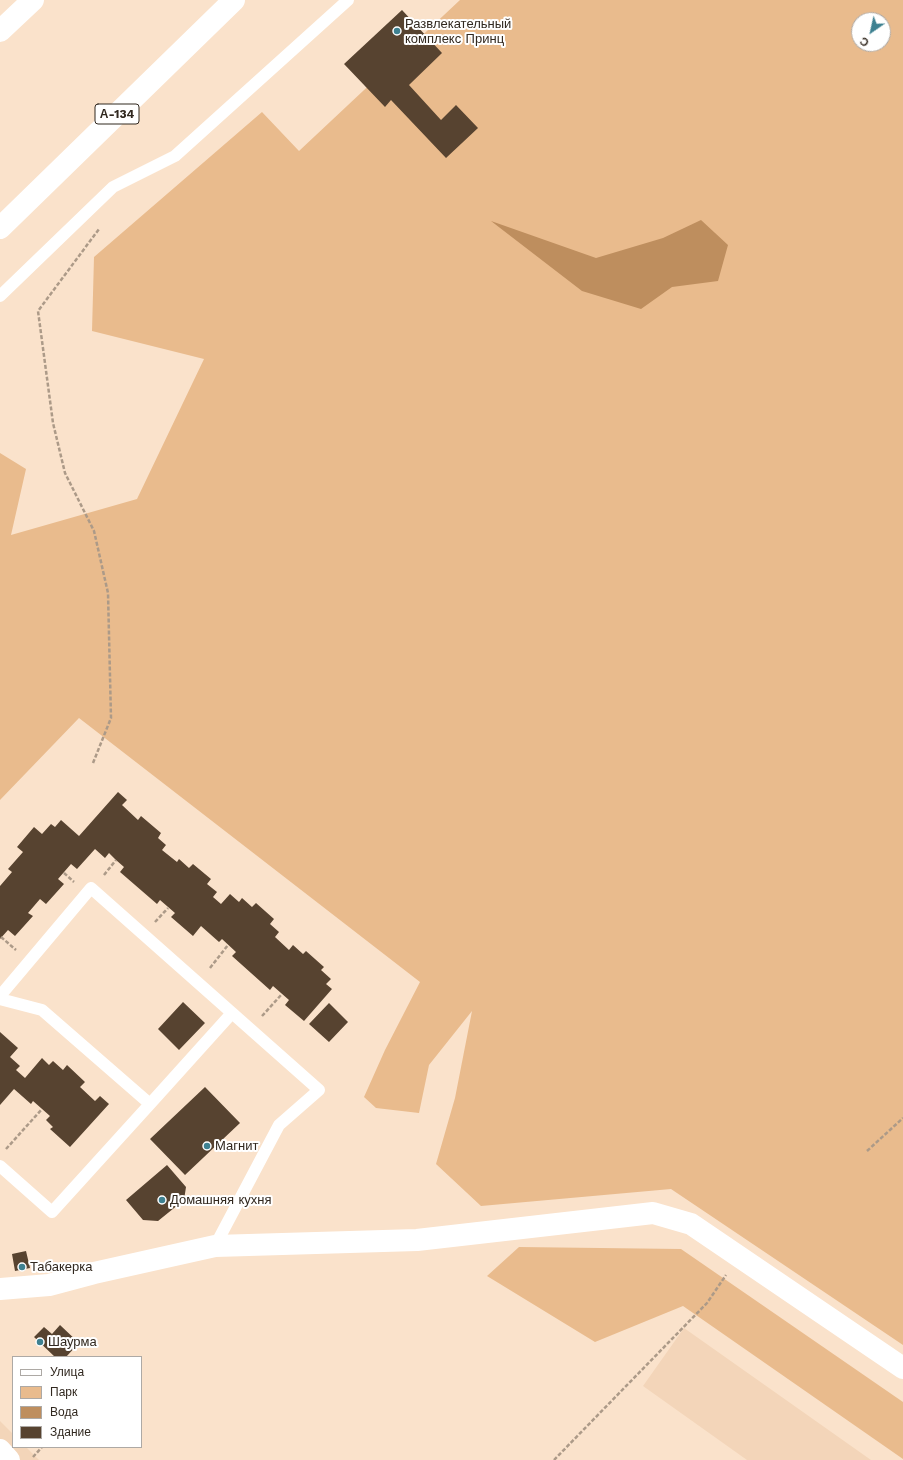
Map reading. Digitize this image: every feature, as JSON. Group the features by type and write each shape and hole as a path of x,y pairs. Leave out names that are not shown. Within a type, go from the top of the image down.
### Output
{"main road":[{"path":"0,31 33,0"},
{"name":"А-134","path":"0,228 234,0"},
{"path":"0,1289 49,1285 94,1273 215,1246 417,1240 653,1213 691,1224 903,1368"},
{"path":"0,1450 10,1460"}],"lane":[{"path":"0,19 18,0"},
{"path":"0,296 113,187 175,156 348,0"},
{"path":"150,1104 42,1010 0,998 90,888 319,1090 279,1125 215,1246"},
{"path":"0,1166 52,1212 232,1013"}],"path":[{"path":"93,764 111,718 108,593 94,531 65,473 53,423 38,311 99,228"},
{"path":"197,983 228,945"},
{"path":"250,1029 282,994"},
{"path":"5,1150 42,1109"},
{"path":"867,1151 903,1118"},
{"path":"554,1460 707,1303 739,1256"},
{"path":"30,1460 41,1448"}],"shaded area":[{"path":"684,1328 871,1460 747,1460 643,1386"},
{"path":"0,1421 12,1433 12,1448 27,1448 39,1460 0,1460"}],"green space":[{"path":"460,0 903,0 903,1345 671,1189 481,1206 436,1164 455,1098 472,1011 429,1065 419,1113 376,1108 364,1097 385,1050 420,982 79,718 0,800 0,453 26,469 11,535 137,499 204,359 92,331 94,257 262,112 299,151"},
{"path":"519,1247 681,1249 903,1402 903,1459 683,1306 595,1342 487,1276"}],"water":[{"path":"701,220 728,245 718,281 672,287 641,309 582,291 491,221 596,258 663,238"}],"building":[{"path":"402,10 442,53 409,85 441,120 456,105 478,128 446,158 391,100 385,107 344,64"},
{"path":"118,792 127,800 122,805 138,820 141,816 161,833 158,838 166,845 162,850 177,862 179,859 189,868 193,864 211,879 207,884 217,892 213,897 221,904 230,894 239,902 242,898 252,907 256,903 274,919 270,924 279,932 275,937 289,950 293,945 303,954 306,951 324,967 321,970 331,979 326,984 332,989 304,1021 285,1005 289,1000 273,986 270,990 232,956 236,952 222,939 219,942 201,926 193,936 171,917 175,913 160,900 157,904 120,872 124,867 109,853 105,858 95,849 77,869 71,864 58,879 64,884 46,904 40,899 28,913 33,916 15,936 8,930 0,939 0,886 12,872 8,869 23,852 17,847 34,827 42,834 51,824 55,827 61,820 79,836"},
{"path":"183,1002 205,1023 179,1050 158,1029"},
{"path":"329,1003 348,1022 329,1042 309,1024"},
{"path":"0,1032 18,1048 10,1057 20,1066 16,1070 25,1078 42,1058 49,1065 53,1061 63,1070 67,1065 85,1082 80,1087 95,1101 100,1096 109,1104 70,1147 50,1129 53,1127 46,1120 50,1116 33,1101 31,1104 14,1089 0,1105"},
{"path":"205,1087 240,1123 185,1175 150,1139"},
{"path":"167,1165 186,1187 184,1200 158,1221 143,1220 126,1200"},
{"path":"26,1251 30,1268 15,1271 12,1254"},
{"path":"60,1325 79,1343 67,1356 54,1356 34,1337 44,1327 52,1334"}],"place":[{"name":"Развлекательный комплекс Принц","path":"397,31"},
{"name":"Магнит","path":"207,1146"},
{"name":"Домашняя кухня","path":"162,1200"},
{"name":"Табакерка","path":"22,1267"},
{"name":"Шаурма","path":"40,1342"}]}
